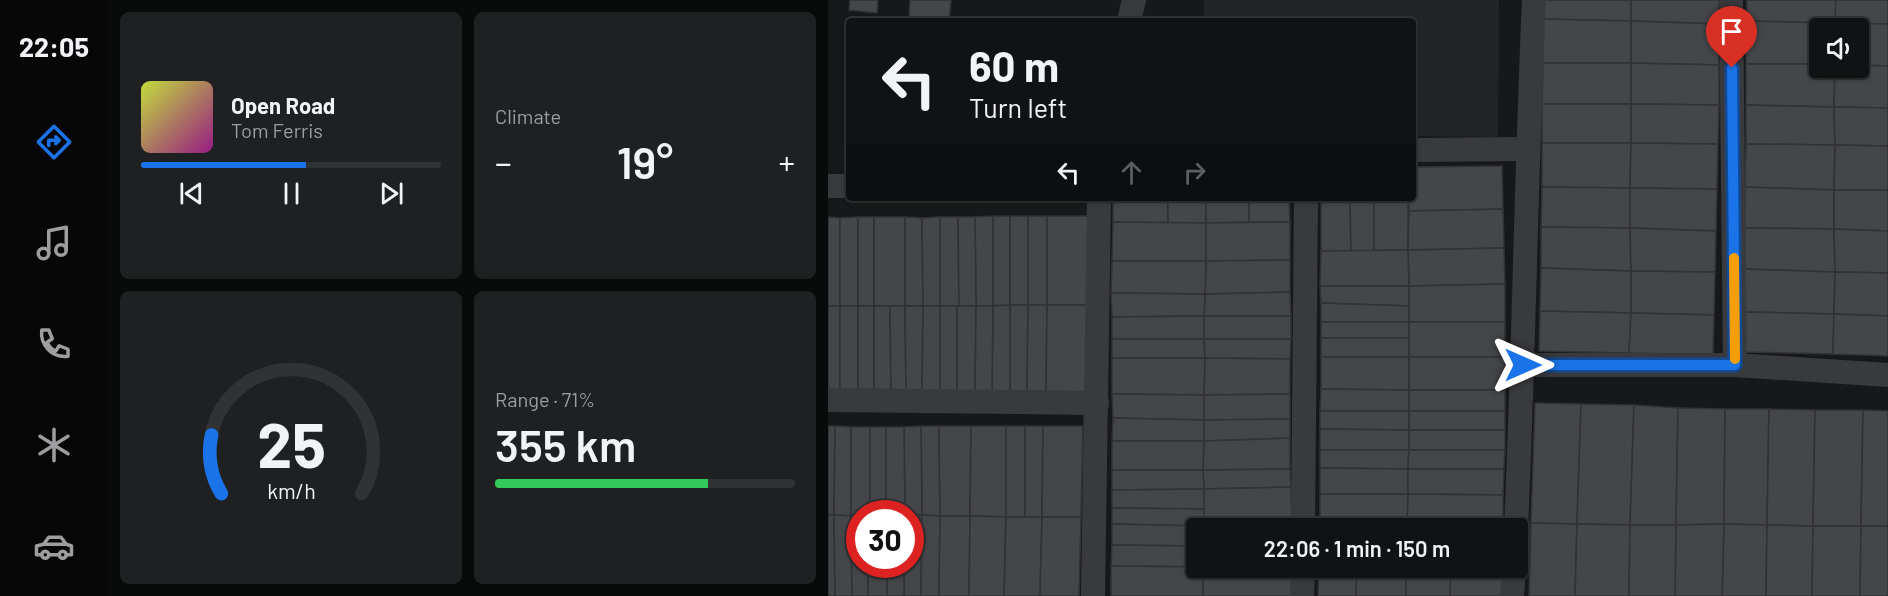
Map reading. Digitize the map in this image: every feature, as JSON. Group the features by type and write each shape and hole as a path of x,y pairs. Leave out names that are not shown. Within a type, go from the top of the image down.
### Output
{"street":[{"path":"1130,18 1134,0"},
{"path":"1516,518 1523,365 1527,149 1534,0"},
{"path":"1731,0 1735,365"},
{"path":"1416,150 1527,149"},
{"path":"828,186 846,186"},
{"path":"1093,596 1099,201"},
{"path":"1303,518 1306,201"},
{"path":"1523,365 1735,365 1888,375"},
{"path":"828,400 1097,403"},
{"path":"1302,596 1303,578"},
{"path":"1512,596 1513,578"}],"shaded area":[{"path":"1204,0 1499,0 1498,137 1416,136 1416,18 1204,18"}],"building":[{"path":"850,0 878,0 877,13 849,10"},
{"path":"910,0 951,0 949,18 909,18"},
{"path":"1544,0 1631,0 1631,21 1543,19"},
{"path":"1631,0 1719,0 1718,24 1631,21"},
{"path":"1747,0 1836,0 1835,18 1809,18 1809,22 1746,21"},
{"path":"1836,0 1888,0 1888,24 1869,24 1869,18 1835,18"},
{"path":"1543,19 1631,21 1631,63 1543,63"},
{"path":"1631,21 1718,24 1719,65 1631,63"},
{"path":"1746,21 1809,22 1809,64 1746,64"},
{"path":"1869,24 1888,24 1888,66 1869,65"},
{"path":"1543,63 1631,63 1631,104 1542,104"},
{"path":"1631,63 1719,65 1719,105 1631,104"},
{"path":"1746,64 1809,64 1809,78 1835,78 1834,107 1746,105"},
{"path":"1869,65 1888,66 1888,108 1834,107 1835,78 1869,78"},
{"path":"1542,104 1631,104 1631,143 1542,143"},
{"path":"1631,104 1719,105 1718,144 1631,143"},
{"path":"1746,105 1834,107 1835,145 1746,144"},
{"path":"1834,107 1888,108 1888,146 1835,145"},
{"path":"1542,143 1631,143 1630,188 1542,187"},
{"path":"1631,143 1718,144 1717,189 1630,188"},
{"path":"1746,144 1835,145 1834,190 1745,187"},
{"path":"1835,145 1888,146 1888,190 1834,190"},
{"path":"1502,166 1503,209 1409,211 1408,201 1416,201 1416,167"},
{"path":"1542,187 1630,188 1630,228 1541,227"},
{"path":"1745,187 1834,190 1834,229 1745,228"},
{"path":"1630,188 1717,189 1716,231 1630,228"},
{"path":"1834,190 1888,190 1888,231 1834,229"},
{"path":"1113,201 1168,201 1168,223 1113,222"},
{"path":"1168,201 1206,201 1206,223 1168,223"},
{"path":"1206,201 1249,201 1249,222 1206,223"},
{"path":"1249,201 1289,201 1290,222 1249,222"},
{"path":"1321,201 1350,201 1351,251 1321,251"},
{"path":"1350,201 1374,201 1374,251 1351,251"},
{"path":"1374,201 1408,201 1408,250 1374,251"},
{"path":"1503,209 1504,248 1408,250 1409,211"},
{"path":"993,216 1010,216 1010,305 993,306"},
{"path":"993,216 993,306 976,306 975,217"},
{"path":"1010,216 1028,216 1028,305 1010,305"},
{"path":"1028,216 1047,216 1047,305 1028,305"},
{"path":"1047,216 1089,216 1088,305 1047,305"},
{"path":"828,217 840,218 840,306 828,306"},
{"path":"858,217 858,306 840,306 840,218"},
{"path":"858,217 874,217 874,306 858,306"},
{"path":"874,217 905,217 905,306 874,306"},
{"path":"905,217 922,218 923,306 905,306"},
{"path":"940,217 958,217 959,306 940,306"},
{"path":"940,217 940,306 923,306 922,218"},
{"path":"958,217 975,217 976,306 959,306"},
{"path":"1113,222 1206,223 1206,261 1112,261"},
{"path":"1290,222 1290,260 1206,261 1206,223"},
{"path":"1541,227 1630,228 1631,271 1541,268"},
{"path":"1630,228 1716,231 1715,272 1631,271"},
{"path":"1745,228 1834,229 1835,272 1745,269"},
{"path":"1834,229 1888,231 1888,273 1835,272"},
{"path":"1504,248 1505,284 1409,286 1408,250"},
{"path":"1408,250 1409,286 1320,286 1321,251"},
{"path":"1290,260 1290,292 1205,294 1206,261"},
{"path":"1112,261 1206,261 1205,294 1111,293"},
{"path":"1541,268 1631,271 1631,313 1540,311"},
{"path":"1745,269 1835,272 1834,314 1743,312"},
{"path":"1631,271 1715,272 1714,315 1631,313"},
{"path":"1835,272 1888,273 1888,316 1834,314"},
{"path":"1505,284 1505,322 1409,322 1409,286"},
{"path":"1320,286 1409,286 1409,306 1321,303"},
{"path":"1290,292 1291,316 1204,316 1205,294"},
{"path":"1111,293 1205,294 1204,316 1112,317"},
{"path":"1321,303 1409,306 1409,322 1321,322"},
{"path":"1010,305 1028,305 1027,394 1010,394"},
{"path":"1010,305 1010,394 992,394 993,306"},
{"path":"1028,305 1047,305 1046,394 1027,394"},
{"path":"1047,305 1088,305 1087,395 1046,394"},
{"path":"828,306 840,306 840,395 828,395"},
{"path":"840,306 858,306 858,395 840,395"},
{"path":"858,306 874,306 874,394 858,395"},
{"path":"874,306 890,306 891,394 874,394"},
{"path":"890,306 905,306 906,394 891,394"},
{"path":"905,306 923,306 922,394 906,394"},
{"path":"923,306 940,306 940,394 922,394"},
{"path":"940,306 957,306 957,394 940,394"},
{"path":"957,306 976,306 975,394 957,394"},
{"path":"976,306 993,306 992,394 975,394"},
{"path":"1540,311 1631,313 1629,353 1539,351"},
{"path":"1743,312 1834,314 1833,354 1743,352"},
{"path":"1631,313 1714,315 1713,355 1629,353"},
{"path":"1834,314 1888,316 1888,356 1833,354"},
{"path":"1204,316 1291,316 1291,339 1204,339"},
{"path":"1204,316 1204,339 1112,339 1112,317"},
{"path":"1321,322 1409,322 1409,338 1321,338"},
{"path":"1409,322 1505,322 1505,357 1409,357"},
{"path":"1321,338 1409,338 1409,357 1321,357"},
{"path":"1112,339 1204,339 1205,358 1112,358"},
{"path":"1204,339 1291,339 1290,359 1205,358"},
{"path":"1321,357 1409,357 1409,390 1321,389"},
{"path":"1409,357 1505,357 1505,390 1409,390"},
{"path":"1112,358 1205,358 1204,395 1112,394"},
{"path":"1205,358 1290,359 1290,394 1204,395"},
{"path":"1321,389 1409,390 1409,411 1320,411"},
{"path":"1409,390 1505,390 1505,411 1409,411"},
{"path":"1112,394 1204,395 1204,420 1113,418"},
{"path":"1290,394 1290,419 1204,420 1204,395"},
{"path":"1535,403 1581,404 1577,524 1531,523"},
{"path":"1581,404 1634,405 1630,525 1577,524"},
{"path":"1634,405 1678,408 1676,525 1630,525"},
{"path":"1678,408 1725,409 1724,524 1676,525"},
{"path":"1725,409 1769,409 1767,525 1724,524"},
{"path":"1769,409 1815,410 1813,526 1767,525"},
{"path":"1815,410 1863,410 1861,526 1813,526"},
{"path":"1863,410 1888,411 1888,526 1861,526"},
{"path":"1320,411 1409,411 1409,430 1320,429"},
{"path":"1409,411 1505,411 1505,430 1409,430"},
{"path":"1113,418 1204,420 1204,441 1112,441"},
{"path":"1290,419 1290,438 1204,441 1204,420"},
{"path":"828,426 835,426 834,515 828,515"},
{"path":"835,426 851,427 851,500 846,500 846,516 834,515"},
{"path":"921,426 939,426 940,516 924,515 924,500 922,500"},
{"path":"921,426 922,500 905,500 904,427"},
{"path":"939,426 971,426 970,516 940,516"},
{"path":"971,426 1006,426 1006,517 970,516"},
{"path":"1006,426 1025,426 1025,517 1006,517"},
{"path":"1025,426 1043,426 1042,517 1025,517"},
{"path":"1043,426 1083,426 1081,517 1042,517"},
{"path":"851,427 870,427 870,500 851,500"},
{"path":"870,427 886,427 886,500 870,500"},
{"path":"886,427 904,427 905,500 886,500"},
{"path":"1320,429 1409,430 1409,450 1320,450"},
{"path":"1409,430 1505,430 1505,450 1409,450"},
{"path":"1290,438 1290,469 1203,470 1204,441"},
{"path":"1112,441 1204,441 1203,470 1112,470"},
{"path":"1320,450 1409,450 1408,469 1320,468"},
{"path":"1409,450 1505,450 1504,469 1408,469"},
{"path":"1320,468 1408,469 1408,494 1320,494"},
{"path":"1290,469 1291,487 1204,489 1203,470"},
{"path":"1408,469 1504,469 1503,495 1408,494"},
{"path":"1112,470 1203,470 1204,489 1112,490"},
{"path":"1291,487 1292,518 1203,518 1204,489"},
{"path":"1204,489 1204,509 1112,508 1112,490"},
{"path":"1320,494 1408,494 1407,518 1320,518"},
{"path":"1408,494 1503,495 1503,518 1407,518"},
{"path":"1112,508 1204,509 1203,518 1186,518 1186,526 1112,524"},
{"path":"828,515 834,515 835,596 828,596"},
{"path":"834,515 846,516 846,578 852,578 852,596 835,596"},
{"path":"924,515 940,516 939,596 921,596 921,578 924,578"},
{"path":"940,516 970,516 969,596 939,596"},
{"path":"970,516 1006,517 1004,596 969,596"},
{"path":"1006,517 1042,517 1040,596 1004,596"},
{"path":"1042,517 1081,517 1079,596 1040,596"},
{"path":"1531,523 1577,524 1575,596 1529,596"},
{"path":"1112,524 1186,526 1186,546 1112,545"},
{"path":"1577,524 1630,525 1629,596 1575,596"},
{"path":"1724,524 1767,525 1766,596 1722,596"},
{"path":"1724,524 1722,596 1675,596 1676,525"},
{"path":"1630,525 1676,525 1675,596 1629,596"},
{"path":"1767,525 1813,526 1812,596 1766,596"},
{"path":"1813,526 1861,526 1860,596 1812,596"},
{"path":"1861,526 1888,526 1888,596 1860,596"},
{"path":"1112,545 1186,546 1186,567 1111,566"},
{"path":"1111,566 1186,567 1186,578 1203,578 1203,596 1111,596"},
{"path":"852,578 868,578 868,596 852,596"},
{"path":"868,578 887,578 887,596 868,596"},
{"path":"887,578 904,578 904,596 887,596"},
{"path":"904,578 921,578 921,596 904,596"},
{"path":"1203,578 1293,578 1294,596 1203,596"},
{"path":"1319,578 1357,578 1356,596 1318,596"},
{"path":"1357,578 1406,578 1406,596 1356,596"},
{"path":"1406,578 1451,578 1450,596 1406,596"},
{"path":"1451,578 1502,578 1502,596 1450,596"}],"slow traffic":[{"path":"1734,258 1735,359"}],"route":[{"path":"1523,365 1735,365 1732,68"}]}
